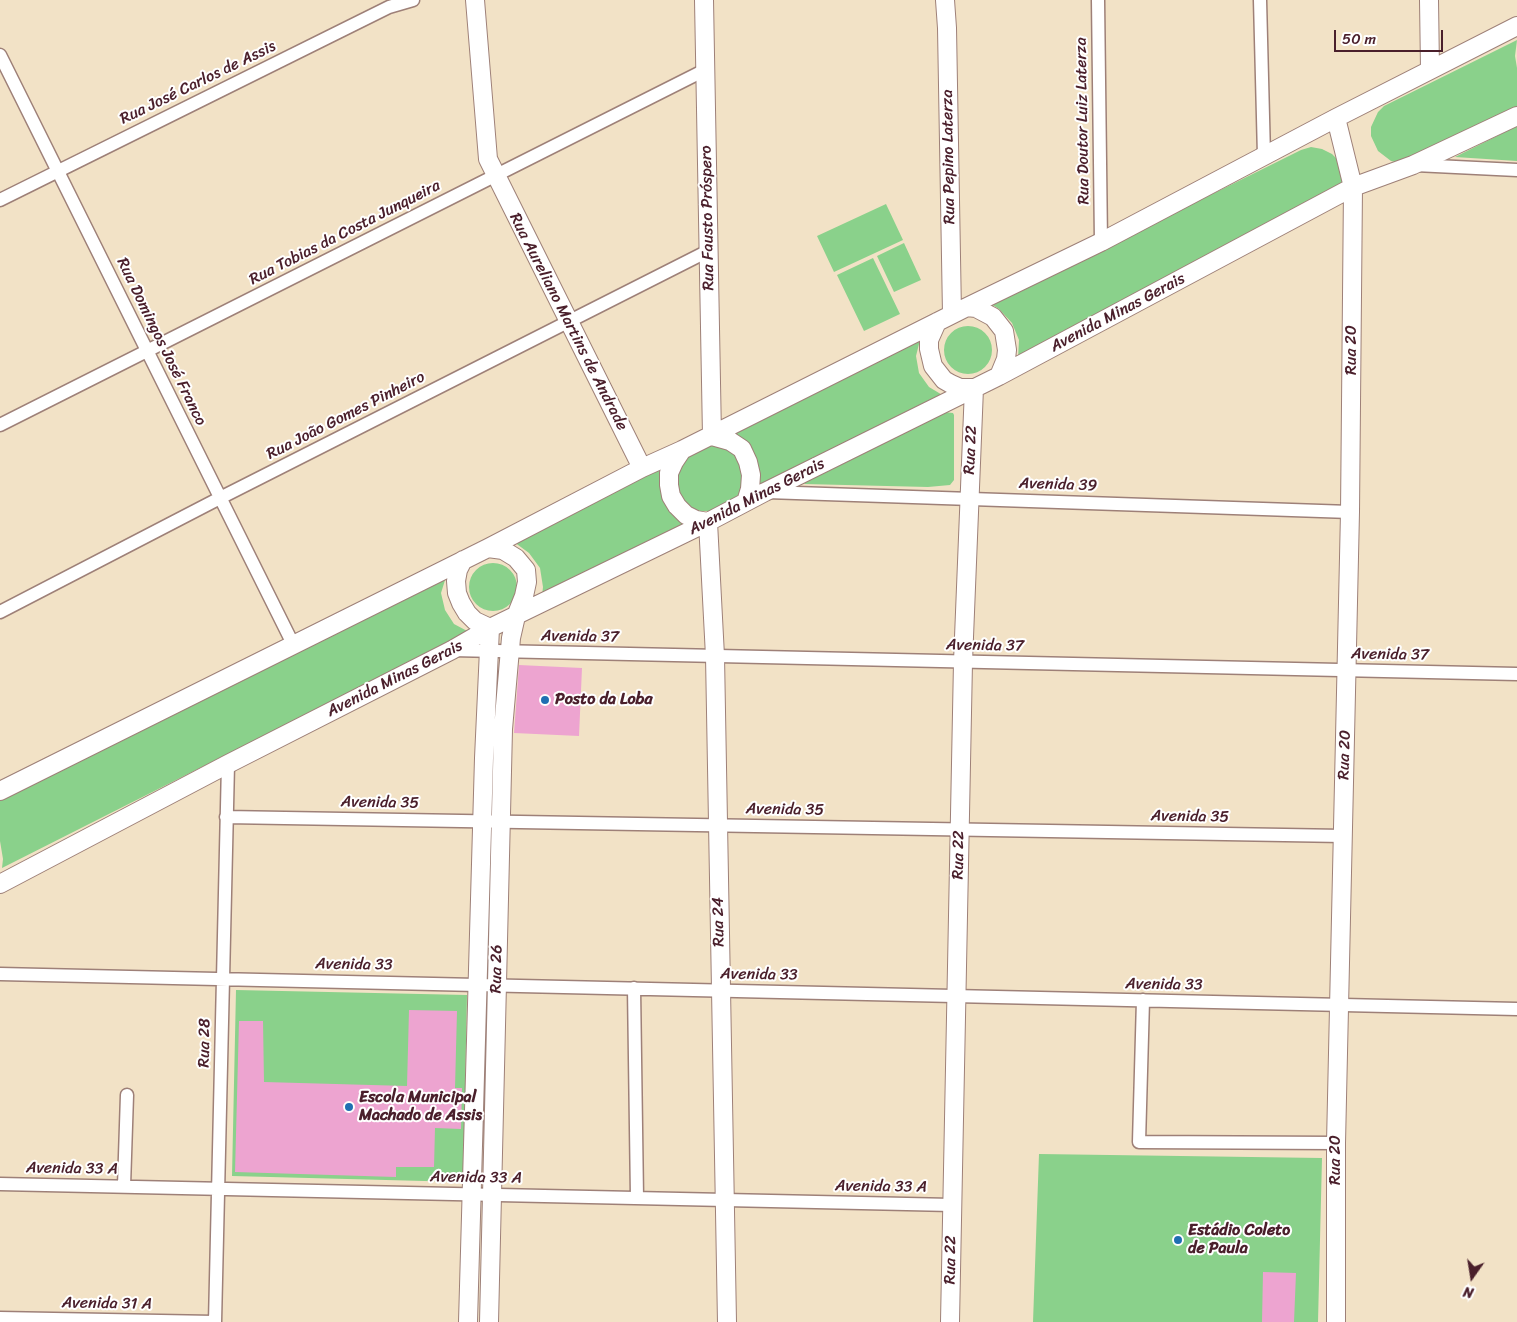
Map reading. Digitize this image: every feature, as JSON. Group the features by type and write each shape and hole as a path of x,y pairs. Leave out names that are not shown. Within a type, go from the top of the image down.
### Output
{"street":[{"name":"Rua José Carlos de Assis","path":"0,200 389,7 413,0"},
{"name":"Rua Aureliano Martins de Andrade","path":"475,0 488,159 642,468"},
{"name":"Rua Fausto Próspero","path":"704,0 712,436"},
{"name":"Rua Pepino Laterza","path":"945,0 952,314"},
{"name":"Rua Doutor Luiz Laterza","path":"1098,0 1101,242"},
{"path":"1260,0 1264,156"},
{"path":"1429,0 1430,69"},
{"path":"0,791 488,548 642,468 712,436 952,314 1101,242 1430,69 1517,26"},
{"name":"Rua Domingos José Franco","path":"0,55 293,644"},
{"name":"Rua Tobias da Costa Junqueira","path":"0,425 705,70"},
{"name":"Avenida Minas Gerais","path":"0,884 228,764 452,650 490,628 708,522 764,492 999,376 1353,187 1413,165 1517,116"},
{"name":"Rua 20","path":"1336,118 1353,187 1350,512 1336,1144 1336,1322"},
{"path":"1413,165 1517,170"},
{"name":"Rua João Gomes Pinheiro","path":"0,612 220,498 708,251"},
{"path":"974,388 960,388 951,384 944,380 933,366 929,349 930,340 952,314 976,308 993,316 1004,331 1007,350 1006,359 999,376"},
{"name":"Rua 22","path":"950,1322 963,662 974,388"},
{"path":"712,436 730,441 742,449 751,475 750,489 746,502"},
{"path":"682,450 674,462 670,473 669,485 671,496 686,515 696,520 708,522"},
{"name":"Avenida 39","path":"764,492 1350,512"},
{"name":"Rua 24","path":"708,522 715,656 727,1322"},
{"path":"488,548 503,550 516,558 526,570 528,582 516,616"},
{"path":"463,560 458,570 456,581 461,603 475,621 490,628"},
{"name":"Rua 26","path":"489,1322 503,729 508,652 516,616"},
{"name":"Rua 26","path":"468,1322 482,821 490,628"},
{"name":"Avenida 37","path":"452,650 1517,674"},
{"path":"486,729 503,729"},
{"name":"Rua 28","path":"215,1322 228,764"},
{"name":"Avenida 35","path":"226,817 1343,836"},
{"name":"Avenida 33","path":"0,974 1517,1009"},
{"path":"634,988 637,1198"},
{"path":"1143,1000 1139,1142 1336,1144"},
{"path":"475,1093 494,1093"},
{"path":"124,1186 126,1095"},
{"name":"Avenida 33 A","path":"0,1184 952,1205"},
{"name":"Avenida 31 A","path":"0,1318 215,1322"}],"green space":[{"path":"1517,40 1515,56 1517,68 1517,108 1400,163 1391,161 1378,151 1371,136 1371,127 1378,112 1384,106"},
{"path":"1517,126 1517,161 1455,157"},
{"path":"1311,147 1322,149 1332,154 1339,161 1343,182 1340,193 1018,359 1019,340 1012,323 999,309 991,304 1301,150"},
{"path":"886,204 903,240 834,272 817,236"},
{"path":"904,243 921,280 894,292 877,256"},
{"path":"873,258 900,314 864,331 837,275"},
{"path":"963,326 973,326 982,330 988,336 991,341 991,359 982,370 973,374 963,374 954,370 948,364 944,355 944,345 948,336 954,330"},
{"path":"920,340 916,356 919,373 929,387 944,396 757,489 730,435"},
{"path":"944,412 953,413 954,415 954,480 950,485 928,487 804,484 806,481"},
{"path":"709,445 722,447 734,452 743,461 742,490 735,499 712,511 700,511 688,506 676,491 677,470 682,459"},
{"path":"667,466 691,522 542,596 543,587 540,568 529,553 514,542"},
{"path":"488,563 498,563 507,567 513,573 516,578 516,596 507,607 498,611 488,611 479,607 473,601 469,592 469,582 473,573 479,567"},
{"path":"446,577 441,593 445,610 454,624 469,632 2,868 0,801"},
{"path":"236,990 467,995 463,1182 232,1176"},
{"name":"Estádio Coleto de Paula","path":"1039,1154 1322,1158 1318,1322 1033,1322"}],"building":[{"name":"Posto da Loba","path":"519,665 582,668 579,736 514,733"},
{"name":"Escola Municipal Machado de Assis","path":"409,1010 457,1011 455,1088 462,1088 461,1129 435,1128 434,1167 396,1167 396,1177 235,1172 239,1021 263,1021 264,1082 407,1086"},
{"path":"1263,1272 1296,1273 1294,1322 1262,1322"}],"place":[{"name":"Posto da Loba","path":"545,700"},
{"name":"Escola Municipal Machado de Assis","path":"349,1107"},
{"name":"Estádio Coleto de Paula","path":"1178,1240"}]}
